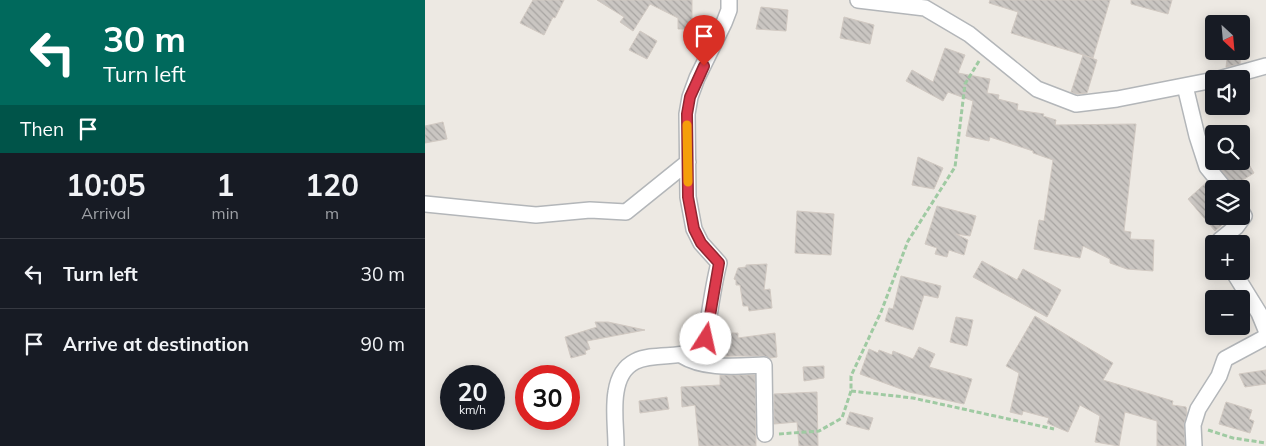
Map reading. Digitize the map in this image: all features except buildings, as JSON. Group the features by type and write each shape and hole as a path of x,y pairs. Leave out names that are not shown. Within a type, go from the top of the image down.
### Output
{"street":[{"path":"616,446 615,392 624,371 636,361 654,355 681,355 695,352 706,339 719,263 701,243 694,229 688,197 687,114 690,97 697,78 729,10 729,0"},
{"path":"858,0 925,8 969,34 1037,89 1076,104 1117,99 1205,82"},
{"path":"1250,70 1266,66"},
{"path":"1185,86 1197,136 1207,167 1218,180"},
{"path":"425,204 536,216 590,210 626,212 688,162"},
{"path":"1226,235 1238,225"},
{"path":"1238,280 1259,314 1266,330"},
{"path":"1194,446 1193,425 1198,409 1219,376 1225,359 1264,338 1266,334"},
{"path":"681,355 692,362 726,366 764,365 765,434"}],"path":[{"path":"765,434 819,431 842,418 851,391 851,376 881,312 908,241 955,167 965,84 977,66 985,47"},
{"path":"851,391 913,398 1054,429"},
{"path":"1193,425 1233,438 1266,443"}],"slow traffic":[{"path":"687,125 688,182"}],"route":[{"path":"704,66 690,97 687,114 688,197 694,229 701,243 719,263 715,276 706,339"}]}
